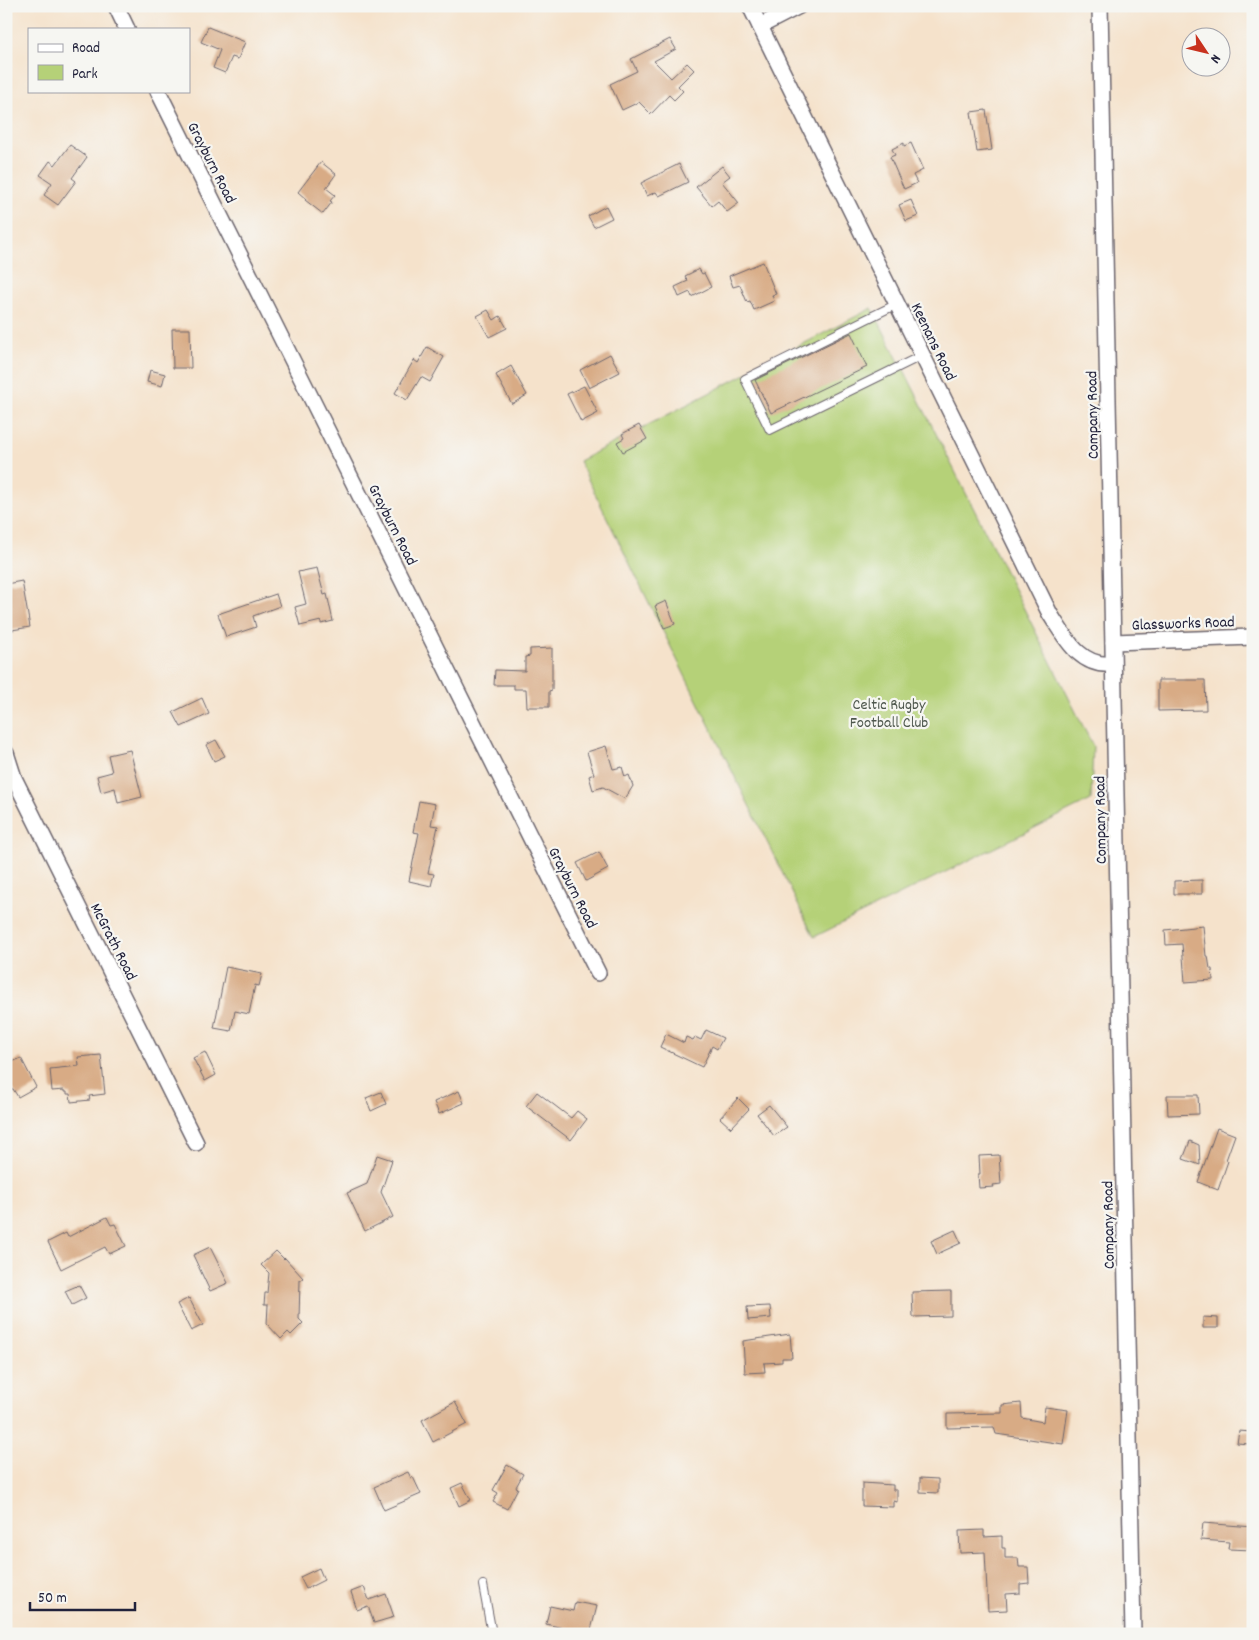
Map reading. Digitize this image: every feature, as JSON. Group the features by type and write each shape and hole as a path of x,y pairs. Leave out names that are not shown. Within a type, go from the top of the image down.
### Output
{"street":[{"path":"116,6 127,28"},
{"name":"Keenans Road","path":"750,6 1050,614 1071,647 1086,659 1104,665 1113,664"},
{"path":"760,26 799,6"},
{"name":"Company Road","path":"1100,6 1132,1634"},
{"name":"Grayburn Road","path":"158,92 598,973"},
{"name":"Glassworks Road","path":"1113,642 1253,637"},
{"name":"McGrath Road","path":"6,753 14,778 196,1143"}],"lane":[{"path":"898,304 745,379 770,430 923,355"},
{"path":"483,1585 492,1634"}],"green space":[{"name":"Celtic Rugby Football Club","path":"872,308 1093,746 1091,800 814,937 579,461"}],"building":[{"path":"208,27 245,42 238,59 232,57 225,73 213,68 220,50 201,42"},
{"path":"670,39 676,49 654,61 671,78 687,63 694,70 678,86 683,91 674,100 669,95 651,114 639,102 622,110 610,84 637,71 631,59"},
{"path":"986,110 992,150 977,152 971,112"},
{"path":"904,143 904,146 911,143 923,170 913,175 917,183 904,189 890,157 895,155 892,149"},
{"path":"70,145 87,157 72,178 76,181 58,205 44,195 52,183 40,175 50,161 55,165"},
{"path":"321,162 336,174 326,188 335,195 323,214 298,192"},
{"path":"679,164 688,182 659,196 656,192 647,196 641,183"},
{"path":"722,166 730,176 722,182 739,203 727,212 718,201 712,206 696,187"},
{"path":"911,200 918,216 906,221 899,205"},
{"path":"606,206 612,218 594,227 588,216"},
{"path":"763,262 776,294 772,295 774,301 754,310 750,301 747,302 740,285 733,287 729,276"},
{"path":"699,269 702,274 704,273 711,287 692,297 690,292 679,297 675,287 688,281 685,276"},
{"path":"488,310 494,320 500,316 507,328 489,337 477,316"},
{"path":"172,329 190,329 191,368 173,368"},
{"path":"851,333 867,367 771,413 755,380"},
{"path":"427,347 444,357 430,382 421,377 407,400 395,393 414,360 418,363"},
{"path":"610,354 620,372 589,388 580,370"},
{"path":"511,366 527,395 512,404 496,375"},
{"path":"150,370 165,374 162,386 147,382"},
{"path":"584,386 598,413 581,422 567,394"},
{"path":"639,425 647,439 623,452 617,442 624,438 622,434"},
{"path":"317,568 324,595 327,594 333,621 321,624 321,621 300,626 295,607 306,604 298,572"},
{"path":"22,581 30,627 6,631 6,584"},
{"path":"276,594 280,606 253,616 256,627 226,637 218,614"},
{"path":"666,601 675,624 664,628 655,606"},
{"path":"552,648 552,690 549,691 549,707 527,707 526,689 514,689 514,685 494,685 495,670 525,671 525,657 530,656 530,649"},
{"path":"1158,680 1205,680 1206,710 1158,711"},
{"path":"202,698 209,714 181,727 173,712"},
{"path":"216,740 225,756 214,761 206,745"},
{"path":"606,746 613,769 622,767 625,777 629,775 633,786 625,799 603,787 593,790 589,776 594,774 587,752"},
{"path":"130,750 142,797 118,803 115,788 101,792 97,776 112,772 108,755"},
{"path":"419,801 435,804 431,825 438,826 428,873 434,874 431,886 409,881 419,833 413,832"},
{"path":"599,852 608,869 586,881 577,863"},
{"path":"1202,880 1202,894 1174,894 1174,881"},
{"path":"1203,926 1206,956 1208,956 1210,969 1212,969 1213,980 1185,982 1182,944 1166,945 1165,930"},
{"path":"226,967 262,974 259,986 255,985 249,1014 235,1011 231,1031 214,1028"},
{"path":"706,1030 723,1038 717,1049 712,1046 702,1067 660,1047 666,1034 684,1043 686,1037 693,1040 695,1037 701,1040"},
{"path":"205,1052 216,1075 205,1081 193,1058"},
{"path":"101,1055 105,1094 89,1096 90,1100 71,1102 70,1094 64,1092 64,1090 52,1091 50,1069 79,1066 78,1057"},
{"path":"21,1058 36,1087 18,1097 13,1089 6,1093 6,1065"},
{"path":"459,1091 464,1103 439,1114 434,1102"},
{"path":"381,1092 386,1104 371,1111 366,1098"},
{"path":"537,1092 571,1118 577,1111 587,1119 571,1140 526,1106"},
{"path":"1167,1095 1198,1095 1199,1114 1168,1115"},
{"path":"738,1098 749,1109 731,1128 720,1118"},
{"path":"769,1105 787,1127 774,1136 757,1114"},
{"path":"1217,1128 1235,1135 1218,1190 1198,1182"},
{"path":"1190,1141 1199,1145 1200,1165 1183,1159"},
{"path":"377,1155 392,1160 381,1192 393,1217 365,1231 347,1193 367,1184"},
{"path":"999,1155 1001,1184 993,1185 994,1187 979,1188 979,1156"},
{"path":"107,1217 111,1225 115,1224 126,1246 109,1254 105,1247 61,1269 48,1242 66,1233 68,1237"},
{"path":"955,1230 961,1243 937,1254 931,1241"},
{"path":"210,1247 228,1283 210,1291 193,1255"},
{"path":"276,1251 303,1278 300,1280 299,1319 303,1323 291,1335 288,1332 281,1339 267,1324 268,1305 264,1305 269,1273 261,1265"},
{"path":"79,1285 86,1298 72,1305 65,1291"},
{"path":"951,1291 951,1316 913,1317 912,1292"},
{"path":"189,1298 203,1325 191,1331 177,1304"},
{"path":"770,1306 771,1318 748,1320 747,1307"},
{"path":"1203,1317 1218,1318 1218,1328 1203,1328"},
{"path":"790,1334 792,1358 782,1358 782,1362 764,1363 765,1372 745,1373 743,1341"},
{"path":"455,1402 467,1424 433,1442 422,1420"},
{"path":"1021,1403 1022,1418 1043,1422 1045,1407 1068,1410 1063,1444 996,1434 994,1427 947,1428 947,1414 1002,1413 1002,1405"},
{"path":"1239,1431 1251,1432 1249,1444 1237,1443"},
{"path":"507,1465 523,1474 507,1509 493,1502 498,1493 493,1490"},
{"path":"408,1472 411,1478 413,1477 421,1494 384,1510 374,1487"},
{"path":"920,1478 938,1479 938,1493 920,1492"},
{"path":"462,1483 471,1500 459,1506 451,1488"},
{"path":"862,1483 893,1485 893,1490 897,1490 897,1502 893,1501 893,1507 862,1506"},
{"path":"1203,1523 1253,1527 1253,1550 1228,1549 1229,1542 1201,1540"},
{"path":"984,1530 984,1537 1002,1536 1002,1548 1005,1548 1005,1558 1018,1558 1019,1567 1028,1567 1029,1583 1020,1584 1020,1593 1006,1594 1007,1610 988,1611 985,1552 960,1553 959,1531"},
{"path":"319,1568 324,1580 306,1589 300,1577"},
{"path":"364,1587 369,1600 386,1594 394,1617 374,1623 368,1606 357,1610 351,1592"},
{"path":"575,1602 597,1606 590,1634 566,1634 567,1629 546,1624 550,1606 573,1611"}]}
